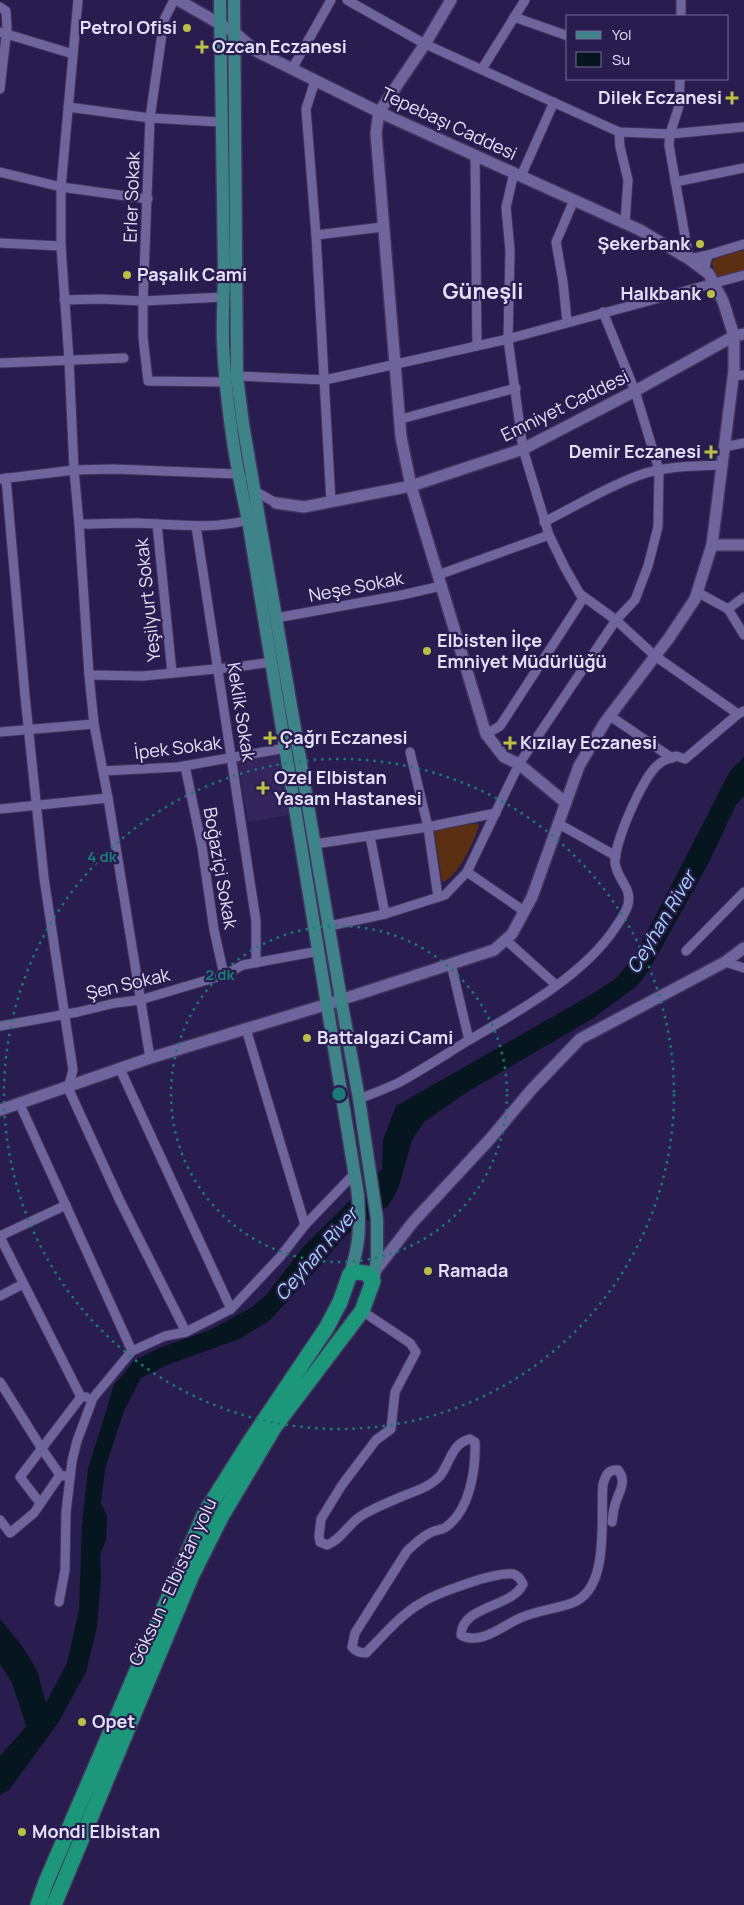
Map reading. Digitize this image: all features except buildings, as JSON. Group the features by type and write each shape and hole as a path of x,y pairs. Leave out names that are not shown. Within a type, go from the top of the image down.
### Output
{"highway":[{"path":"364,1305 362,1300 350,1297 348,1281 356,1272 374,1276"},
{"name":"Göksun - Elbistan yolu","path":"54,1905 192,1577 221,1517 275,1426 364,1305 374,1276"},
{"name":"Göksun - Elbistan yolu","path":"38,1905 50,1873 205,1513 249,1443 328,1327 348,1281"}],"main road":[{"name":"Göksun - Elbistan yolu","path":"220,0 223,343 226,382 237,474 248,520 272,662 358,1195 360,1230 348,1281"},
{"name":"Göksun - Elbistan yolu","path":"234,0 237,376 340,999 360,1100 376,1219 377,1260 374,1276"}],"street":[{"path":"78,0 61,187 61,246 74,470 94,724 108,798 150,1058"},
{"name":"Erler Sokak","path":"174,0 164,20 150,118 143,300 143,337 148,380 226,382"},
{"name":"Tepebaşı Caddesi","path":"178,0 234,32 256,51 379,112 640,230 689,259 709,276"},
{"path":"292,69 331,0"},
{"path":"347,0 358,3 425,44 554,102 597,124 619,132 670,134 744,127"},
{"path":"451,0 425,44 379,112 376,133 401,418 401,437 413,489 486,734 504,757 519,764 566,803"},
{"path":"482,70 525,0"},
{"path":"680,15 681,0"},
{"path":"0,7 6,11 0,89"},
{"path":"514,17 566,35"},
{"path":"3,33 73,54"},
{"path":"315,80 306,109 316,234 331,502"},
{"path":"680,80 679,106 670,134 669,145 689,259 744,244"},
{"path":"360,1100 398,1082 499,1023 581,968 596,953 628,907 630,893 618,874 615,863 617,849 635,802 648,776 660,763 676,756 685,759 741,712 655,656 616,620 584,597 564,568 544,522 524,449 508,339 510,251 506,207 517,174 554,102"},
{"path":"68,107 150,118 220,122"},
{"path":"619,132 620,147 628,180 625,223"},
{"path":"475,155 477,346"},
{"path":"674,182 744,168"},
{"path":"0,172 61,187 148,199"},
{"path":"567,322 556,242 574,200"},
{"path":"316,234 383,227"},
{"path":"0,243 61,246"},
{"path":"0,1110 150,1058 328,1004 494,950 512,934 532,897 579,766 610,716 680,622 694,599 712,545 724,448 739,375 739,335 709,276 708,255"},
{"path":"237,376 325,380 508,339 603,312 709,276 744,275"},
{"path":"64,300 224,297"},
{"path":"329,926 384,914 444,895 467,872 519,764 616,620 635,600 648,566 658,527 659,470 635,391 603,312"},
{"name":"Emniyet Caddesi","path":"276,503 304,507 413,489 524,449 739,335"},
{"path":"0,364 124,358"},
{"path":"401,418 516,388"},
{"path":"724,448 744,443"},
{"path":"544,522 637,476 659,470 723,465"},
{"path":"186,1332 120,1201 68,1088 72,1070 44,878 28,730 11,534 3,479 74,470 114,469 237,474 256,493 276,503"},
{"path":"79,524 196,526 238,523 248,520"},
{"name":"Yeşilyurt Sokak","path":"157,524 172,673"},
{"name":"Keklik Sokak","path":"196,526 256,921 256,963"},
{"path":"0,535 11,534"},
{"name":"Neşe Sokak","path":"276,618 402,595 549,535"},
{"path":"712,545 744,545"},
{"path":"697,592 728,609 744,636"},
{"path":"486,734 500,726 584,597"},
{"path":"728,609 744,597"},
{"path":"89,675 144,676 272,662"},
{"path":"610,716 672,758"},
{"path":"0,732 94,724"},
{"name":"İpek Sokak","path":"103,771 185,766 286,748"},
{"path":"410,752 428,827 438,897"},
{"name":"Boğaziçi Sokak","path":"185,766 202,847 214,930 224,975"},
{"path":"0,809 108,798"},
{"path":"315,844 428,827 496,813"},
{"path":"558,824 616,856"},
{"path":"370,836 384,914"},
{"path":"467,872 524,911"},
{"path":"686,951 744,892"},
{"path":"506,940 556,984"},
{"path":"374,1276 414,1222 490,1139 532,1089 580,1039 725,962 744,948"},
{"name":"Şen Sokak","path":"0,1026 115,1003 140,1000 224,975 242,965 319,951"},
{"path":"725,962 744,968"},
{"path":"451,964 469,1040"},
{"path":"246,1029 305,1225"},
{"path":"120,1069 231,1309"},
{"path":"0,1118 68,1088"},
{"path":"22,1108 132,1351"},
{"path":"59,1602 66,1570 66,1512 70,1477 77,1441 94,1398 132,1351 164,1336 186,1332 231,1309 280,1257 305,1225 355,1173"},
{"path":"66,1205 0,1237 81,1397"},
{"path":"0,1296 23,1284"},
{"path":"364,1305 410,1343 416,1352 395,1392 390,1429 376,1440 342,1485 321,1519 319,1528 320,1542 327,1545 335,1542 345,1528 360,1516 396,1498 426,1488 440,1476 457,1447 464,1440 470,1439 475,1442 476,1458 471,1485 459,1515 445,1528 431,1532 407,1551 355,1633 352,1647 356,1651 366,1652 419,1604 437,1594 494,1576 514,1574 521,1579 523,1584 515,1594 471,1616 464,1622 462,1635 467,1638 473,1639 493,1633 524,1615 572,1604 588,1592 596,1578 600,1557 603,1484 609,1471 618,1470 621,1473 623,1483 614,1506 612,1522"},
{"path":"0,1382 60,1475 70,1477"},
{"path":"81,1397 94,1398"},
{"path":"40,1503 20,1477 81,1397"},
{"path":"0,1520 10,1533 34,1513 60,1475"}],"shaded area":[{"path":"744,250 744,271 721,277 715,275 712,262 715,258"},
{"name":"Ozel Elbistan Yasam Hastanesi","path":"278,755 288,815 248,822 238,762"},
{"path":"477,823 479,826 465,858 454,874 442,882 434,830"}],"water":[{"name":"Ceyhan River","path":"744,757 744,796 736,805 709,862 649,970 638,985 592,1019 467,1092 424,1122 412,1140 398,1189 388,1206 345,1236 269,1321 239,1339 167,1365 141,1378 124,1411 105,1469 101,1503 107,1516 106,1540 100,1555 101,1578 97,1627 86,1672 58,1723 9,1790 0,1795 0,1756 31,1721 31,1705 23,1682 9,1657 0,1646 0,1619 22,1646 37,1670 46,1703 67,1663 79,1610 82,1527 88,1469 114,1385 135,1360 159,1348 210,1330 252,1307 267,1294 304,1246 382,1169 383,1140 396,1106 589,996 615,979 635,956 730,771"}],"waterway":[{"path":"0,1653 17,1679 35,1733"}],"place":[{"name":"Petrol Ofisi","path":"187,28"},
{"name":"Ozcan Eczanesi","path":"202,47"},
{"name":"Dilek Eczanesi","path":"732,98"},
{"name":"Şekerbank","path":"700,244"},
{"name":"Paşalık Cami","path":"127,275"},
{"name":"Halkbank","path":"711,294"},
{"name":"Demir Eczanesi","path":"711,452"},
{"name":"Elbisten İlçe Emniyet Müdürlüğü","path":"427,651"},
{"name":"Çağrı Eczanesi","path":"270,738"},
{"name":"Kızılay Eczanesi","path":"510,743"},
{"name":"Ozel Elbistan Yasam Hastanesi","path":"263,788"},
{"name":"Battalgazi Cami","path":"307,1038"},
{"name":"Ramada","path":"428,1271"},
{"name":"Opet","path":"82,1722"},
{"name":"Mondi Elbistan","path":"22,1832"}],"district":[{"name":"Güneşli","path":"483,291"}]}
